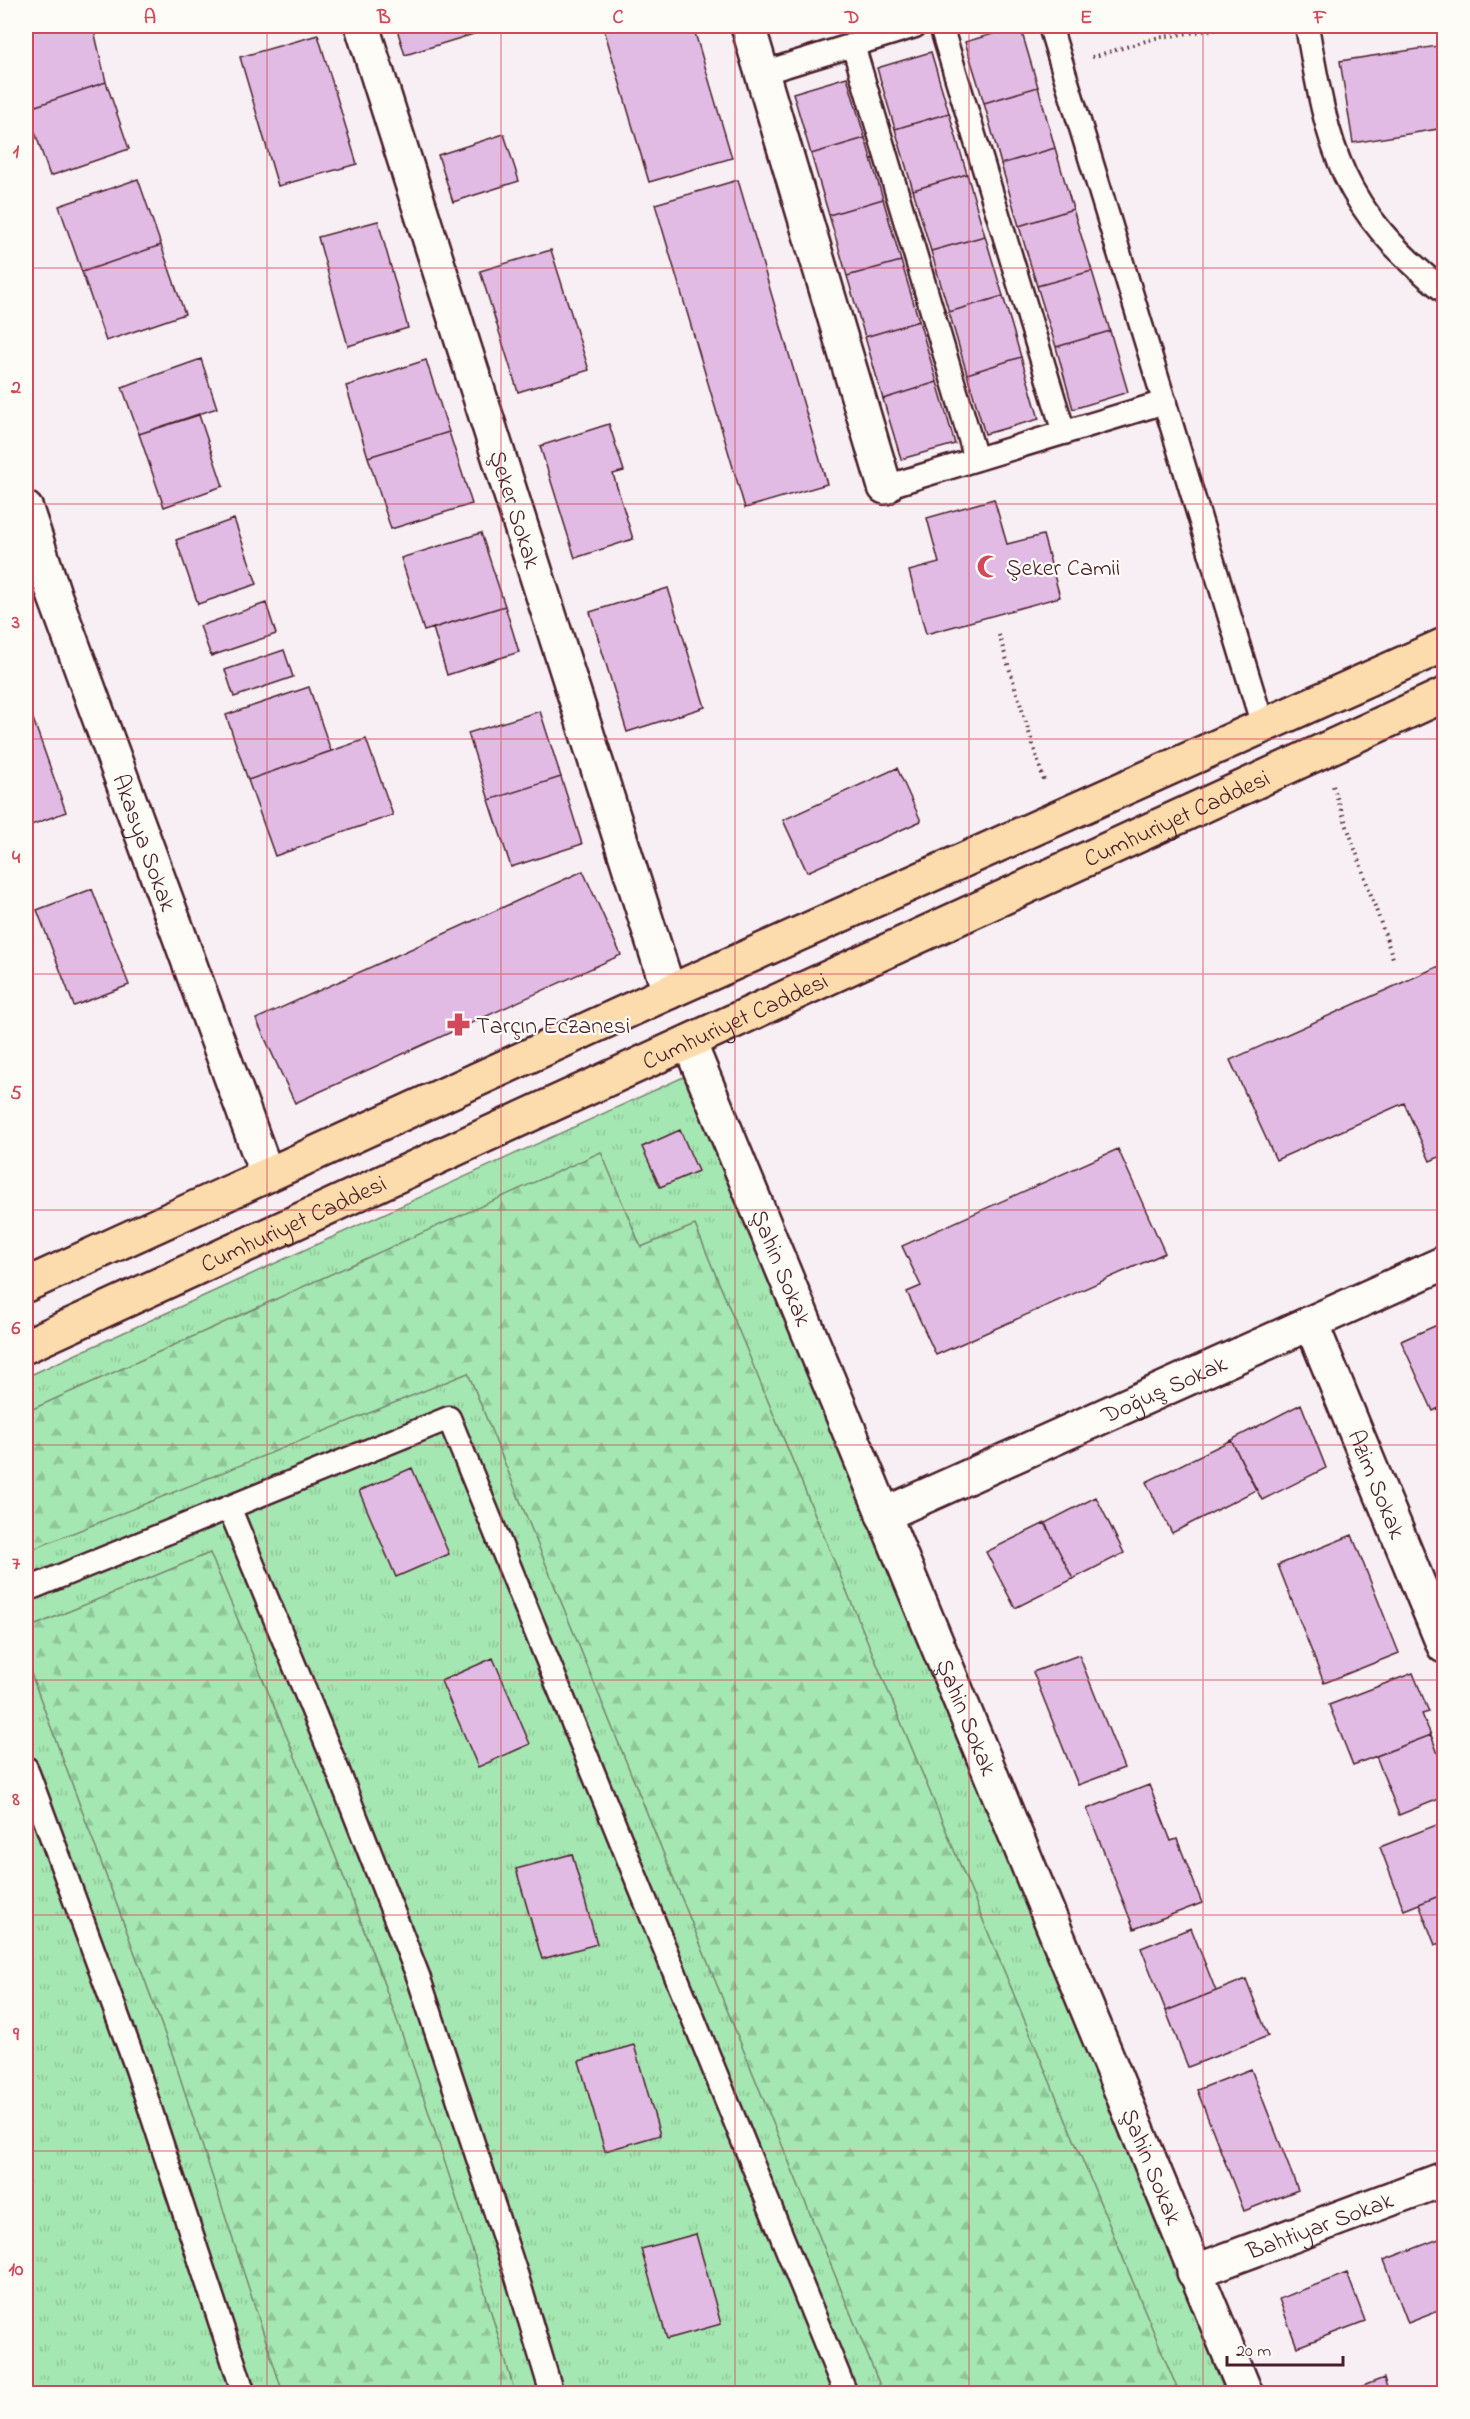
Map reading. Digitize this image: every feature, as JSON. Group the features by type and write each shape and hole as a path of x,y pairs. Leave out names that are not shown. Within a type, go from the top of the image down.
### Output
{"highway":[{"name":"Cumhuriyet Caddesi","path":"26,1285 669,992 1444,645"},
{"name":"Cumhuriyet Caddesi","path":"26,1346 1444,694"}],"street":[{"name":"Şeker Sokak","path":"362,26 669,992"},
{"path":"748,26 885,487"},
{"name":"Akasya Sokak","path":"26,509 55,597 267,1175"},
{"name":"Şahin Sokak","path":"689,1042 1246,2394"},
{"name":"Doğuş Sokak","path":"883,1515 1444,1263"},
{"name":"Azim Sokak","path":"1311,1323 1444,1646"},
{"name":"Bahtiyar Sokak","path":"1194,2272 1444,2179"}],"lane":[{"path":"762,73 915,26"},
{"path":"941,26 1064,433"},
{"path":"1050,26 1263,726"},
{"path":"1307,26 1323,118 1344,177 1358,202 1381,234 1411,264 1444,291"},
{"path":"853,45 976,459"},
{"path":"885,487 1165,402"},
{"path":"26,1590 449,1418 846,2394"},
{"path":"229,1508 338,1771 418,1976 518,2277 552,2394"},
{"path":"26,1768 137,2069 244,2394"}],"path":[{"path":"1063,65 1156,38 1235,26"},
{"path":"999,635 1047,791"},
{"path":"1330,778 1393,958"}],"green space":[{"path":"701,1069 1246,2393 26,2393 26,1377"},
{"path":"601,1152 641,1247 695,1225 1179,2393 883,2393 468,1373 26,1552 26,1412"},
{"path":"210,1553 322,1823 385,1987 437,2138 515,2393 283,2393 173,2056 26,1660 26,1629"}],"building":[{"path":"41,26 93,26 106,82 27,109 26,29"},
{"path":"396,26 478,26 480,32 405,55"},
{"path":"603,26 693,26 732,158 649,182"},
{"path":"1020,26 1038,87 984,103 965,42"},
{"path":"318,35 357,164 278,186 240,57"},
{"path":"1444,45 1444,128 1353,143 1340,61"},
{"path":"931,52 949,113 895,129 877,68"},
{"path":"847,77 865,138 811,154 793,93"},
{"path":"106,82 129,149 50,176 27,109"},
{"path":"1038,87 1055,148 1001,164 984,103"},
{"path":"949,113 967,174 913,190 895,129"},
{"path":"504,134 519,181 453,202 438,155"},
{"path":"865,138 883,199 829,215 811,154"},
{"path":"1055,148 1073,209 1019,226 1001,164"},
{"path":"967,174 985,236 931,251 913,190"},
{"path":"138,179 161,245 82,272 59,206"},
{"path":"738,180 827,484 745,508 655,204"},
{"path":"883,199 901,261 847,276 829,215"},
{"path":"1073,209 1092,271 1037,286 1019,226"},
{"path":"378,221 408,328 348,346 318,237"},
{"path":"985,236 1003,296 949,312 931,251"},
{"path":"161,245 185,314 106,341 82,272"},
{"path":"551,250 589,370 518,392 480,271"},
{"path":"901,261 919,321 865,337 847,276"},
{"path":"1092,271 1110,331 1056,347 1037,286"},
{"path":"1003,296 1021,357 967,374 949,312"},
{"path":"919,321 937,382 883,399 865,337"},
{"path":"1110,331 1128,392 1073,409 1056,347"},
{"path":"1021,357 1039,419 985,434 967,374"},
{"path":"201,359 217,408 139,434 122,387"},
{"path":"426,360 449,432 368,457 346,386"},
{"path":"937,382 955,444 901,459 883,399"},
{"path":"199,415 223,486 164,507 139,434"},
{"path":"609,424 624,471 613,474 633,539 575,558 540,446"},
{"path":"449,432 472,504 391,529 368,457"},
{"name":"Şeker Camii","path":"994,499 1007,544 1043,535 1060,597 926,634 909,571 939,563 927,518"},
{"path":"234,519 257,584 198,604 176,540"},
{"path":"481,533 505,606 424,631 401,558"},
{"path":"668,588 705,707 627,732 590,612"},
{"path":"266,603 276,634 211,656 200,626"},
{"path":"505,606 519,652 447,675 433,628"},
{"path":"284,650 293,677 234,697 225,670"},
{"path":"309,687 331,751 248,780 226,715"},
{"path":"540,711 561,777 489,800 468,733"},
{"path":"32,716 66,812 26,827 26,718"},
{"path":"366,739 393,815 275,856 248,780"},
{"path":"897,768 921,821 807,872 783,820"},
{"path":"561,777 582,844 511,867 489,800"},
{"path":"583,871 621,955 295,1103 256,1019"},
{"path":"92,889 129,985 74,1006 37,910"},
{"path":"1444,964 1444,1155 1430,1161 1404,1103 1276,1160 1230,1060"},
{"path":"680,1130 698,1171 660,1187 642,1147"},
{"path":"1118,1149 1165,1253 936,1355 907,1292 921,1286 902,1246"},
{"path":"1444,1322 1444,1421 1439,1408 1433,1411 1401,1341"},
{"path":"1301,1404 1326,1468 1262,1500 1231,1440"},
{"path":"1231,1440 1256,1490 1172,1533 1146,1482"},
{"path":"412,1468 449,1554 396,1577 359,1491"},
{"path":"1096,1497 1124,1553 1073,1579 1045,1523"},
{"path":"1045,1523 1073,1579 1015,1608 986,1552"},
{"path":"1352,1535 1399,1653 1324,1683 1278,1565"},
{"path":"1079,1655 1124,1768 1078,1785 1033,1672"},
{"path":"493,1658 530,1744 478,1767 441,1681"},
{"path":"1413,1673 1429,1712 1422,1714 1431,1735 1353,1765 1329,1705"},
{"path":"1431,1735 1444,1770 1444,1797 1399,1815 1376,1756"},
{"path":"1149,1785 1171,1841 1177,1839 1202,1903 1134,1929 1087,1809"},
{"path":"1444,1822 1444,1894 1404,1910 1380,1847"},
{"path":"572,1854 597,1944 542,1959 516,1869"},
{"path":"1444,1894 1444,1941 1435,1945 1419,1904"},
{"path":"1191,1928 1216,1991 1166,2011 1141,1948"},
{"path":"1246,1979 1268,2036 1188,2067 1166,2011"},
{"path":"634,2045 660,2135 605,2151 579,2061"},
{"path":"1251,2069 1298,2190 1244,2211 1197,2090"},
{"path":"696,2234 721,2324 667,2339 641,2249"},
{"path":"1444,2237 1444,2309 1408,2323 1384,2260"},
{"path":"1347,2273 1365,2321 1297,2347 1279,2299"},
{"path":"1384,2378 1389,2394 1342,2394"}],"place":[{"name":"Şeker Camii","path":"988,567"},
{"name":"Tarçın Eczanesi","path":"458,1025"}]}
